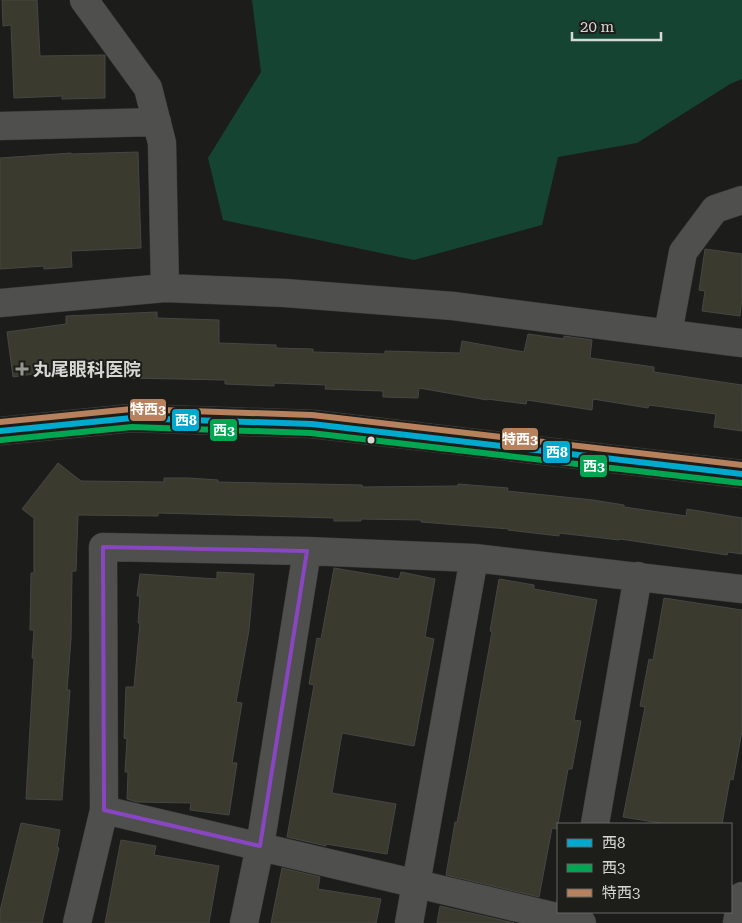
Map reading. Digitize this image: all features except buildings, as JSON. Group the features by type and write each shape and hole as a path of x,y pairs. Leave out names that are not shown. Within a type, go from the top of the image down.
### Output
{"main road":[{"path":"0,432 132,418 312,424 742,474"}],"street":[{"path":"84,0 148,88 162,143 165,288"},
{"path":"0,126 157,122"},
{"path":"668,333 683,252 715,209 742,200"},
{"path":"0,303 165,288 285,293 453,306 742,343"},
{"path":"77,923 104,810 103,547 307,551 474,558 742,589"},
{"path":"244,923 260,846 307,551"},
{"path":"409,923 474,558"},
{"path":"595,823 638,576"},
{"path":"104,810 579,920"},
{"path":"737,923 742,896"}],"highlighted area":[{"path":"103,547 307,551 260,846 104,810"}],"green space":[{"path":"252,0 742,0 742,79 730,84 637,143 558,157 542,225 414,260 223,220 208,158 261,72"}],"transit line":[{"name":"特西3","path":"0,422 132,409 312,415 742,465"},
{"name":"西8","path":"0,431 132,418 312,424 742,474"},
{"name":"西3","path":"1,440 132,427 311,433 741,483"}],"place":[{"name":"丸尾眼科医院","path":"22,369"}]}
